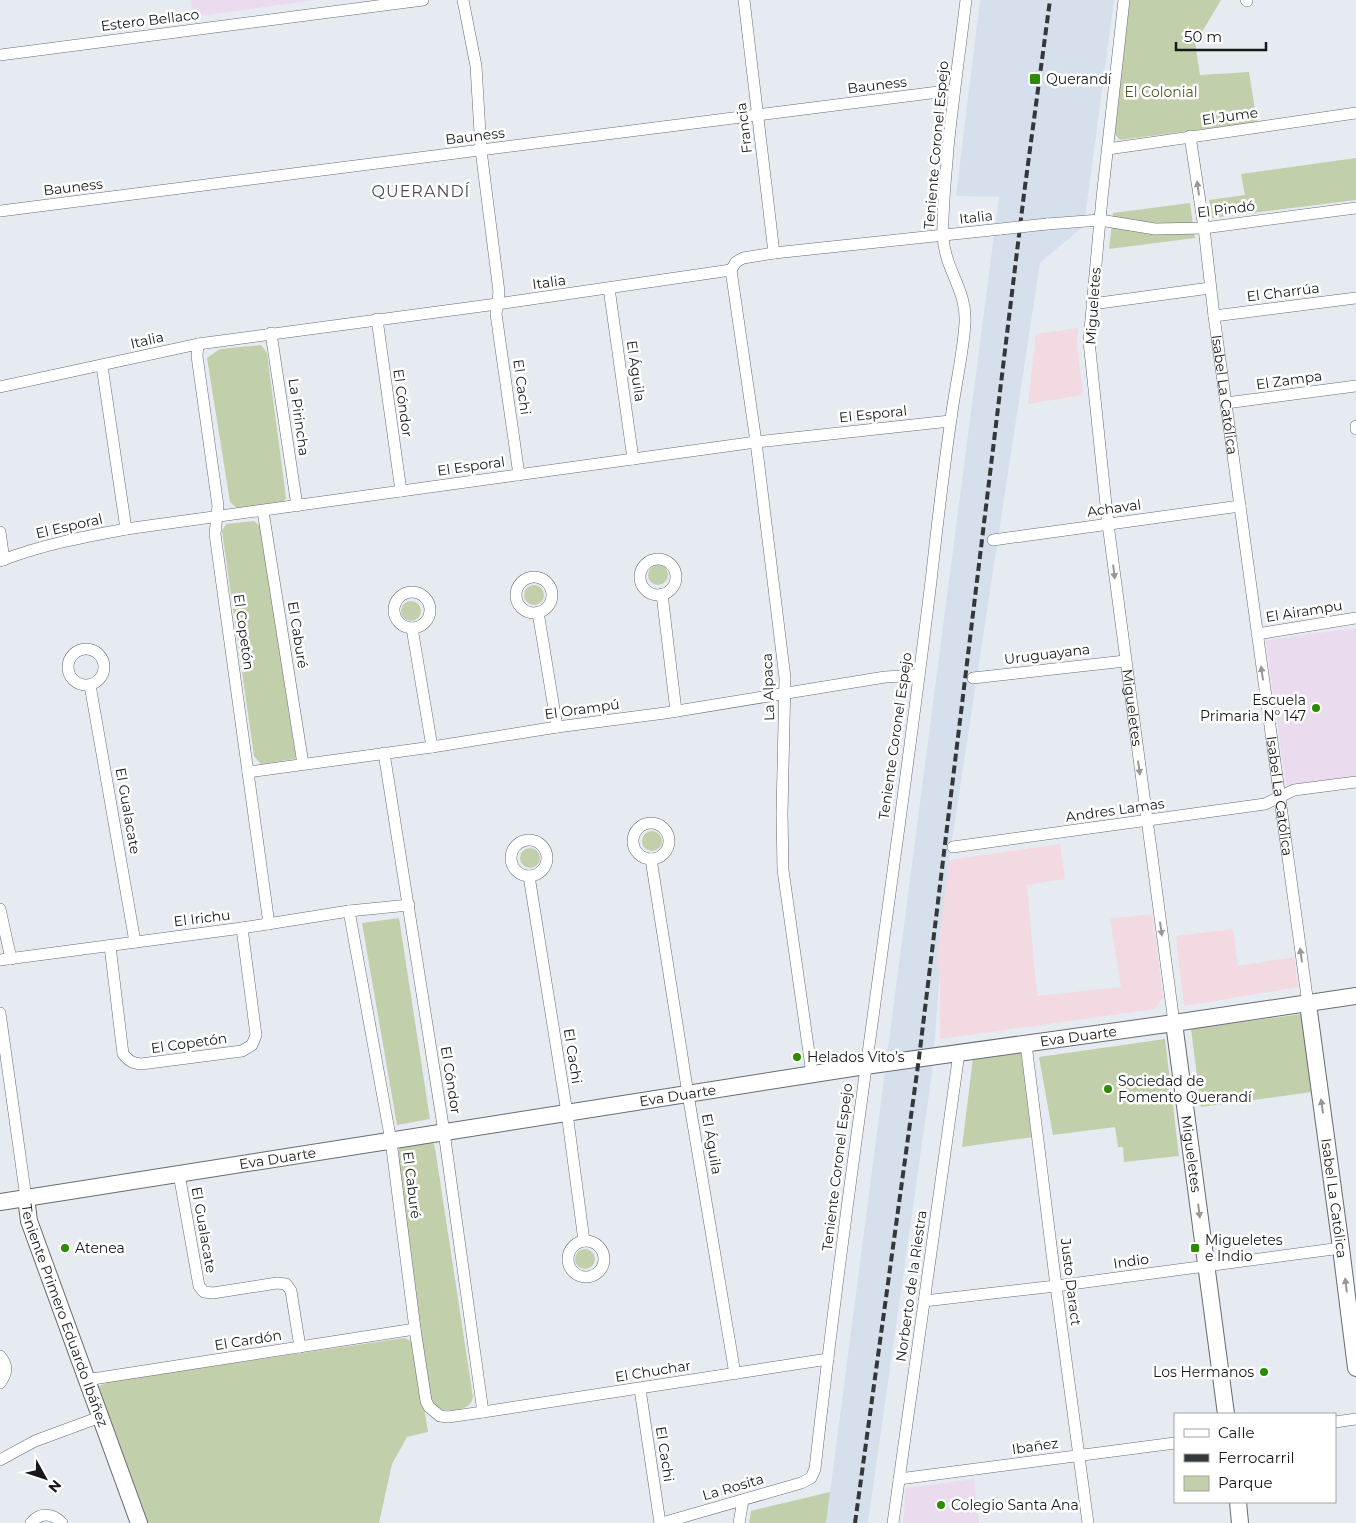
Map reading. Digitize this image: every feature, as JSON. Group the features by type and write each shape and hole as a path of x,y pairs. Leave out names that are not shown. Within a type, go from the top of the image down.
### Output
{"street":[{"name":"Estero Bellaco","path":"0,55 423,0"},
{"name":"El Cachi","path":"463,0 476,66 481,150 499,292 496,314 519,474"},
{"name":"Francia","path":"744,0 774,253"},
{"name":"Teniente Coronel Espejo","path":"811,1478 815,1469 865,1066 919,675 950,421 965,322 965,305 947,261 943,235 945,183 954,90 966,0"},
{"name":"Migueletes","path":"1124,0 1089,341 1108,524 1125,661 1226,1413"},
{"name":"Bauness","path":"0,211 954,90"},
{"name":"El Jume","path":"1108,149 1356,113"},
{"name":"Isabel La Católica","path":"1190,136 1342,1248 1356,1368"},
{"name":"El Pindó","path":"1100,220 1155,229 1204,228 1356,208"},
{"name":"Italia","path":"0,387 198,344 731,270 736,262 743,258 774,253 1100,220"},
{"name":"La Alpaca","path":"731,270 756,442 786,678 782,814 783,870 812,1074"},
{"name":"El Águila","path":"609,288 633,459"},
{"path":"1092,304 1210,288"},
{"name":"El Charrúa","path":"1214,316 1356,298"},
{"name":"El Cóndor","path":"376,319 401,491"},
{"name":"La Pirincha","path":"272,333 297,506"},
{"name":"El Copetón","path":"198,344 197,356 218,506 215,534 268,924"},
{"path":"102,366 126,529"},
{"name":"El Zampa","path":"1226,403 1356,386"},
{"name":"El Esporal","path":"2,561 30,550 126,529 756,442 950,421"},
{"name":"Achaval","path":"993,540 1240,506"},
{"name":"El Caburé","path":"263,511 303,764"},
{"path":"0,532 2,561"},
{"path":"662,594 676,711"},
{"path":"538,612 557,727"},
{"name":"El Airampu","path":"1257,634 1356,618"},
{"path":"412,628 432,747"},
{"name":"Uruguayana","path":"973,678 1125,661"},
{"name":"El Orampú","path":"248,772 676,711 885,677 919,675"},
{"name":"El Gualacate","path":"90,685 135,942"},
{"name":"El Cóndor","path":"384,753 444,1132 483,1412"},
{"name":"Andres Lamas","path":"953,847 1265,804 1294,790 1356,782"},
{"name":"El Águila","path":"651,859 735,1374"},
{"name":"El Cachi","path":"529,876 567,1113 584,1241"},
{"name":"El Irichu","path":"5,960 242,928 349,911 408,905"},
{"path":"0,909 5,960"},
{"name":"El Caburé","path":"349,911 391,1141 426,1401 434,1413 448,1417 483,1412"},
{"name":"El Copetón","path":"110,946 123,1054 128,1061 141,1064 242,1050 252,1045 256,1035 242,928"},
{"name":"Eva Duarte","path":"0,1202 812,1074 1356,996"},
{"name":"Teniente Primero Eduardo Ibáñez","path":"0,1013 29,1221 139,1523"},
{"name":"Justo Daract","path":"1026,1044 1088,1523"},
{"name":"Norberto de la Riestra","path":"893,1523 959,1053"},
{"name":"El Gualacate","path":"179,1174 199,1286 204,1292 213,1293 277,1283 286,1284 291,1291 300,1347"},
{"name":"Indio","path":"924,1301 1056,1286 1342,1248"},
{"name":"El Cardón","path":"86,1380 415,1330"},
{"path":"0,1356 6,1371 5,1377 0,1383"},
{"name":"El Chuchar","path":"483,1412 828,1359"},
{"name":"El Cachi","path":"640,1388 661,1523"},
{"path":"0,1460 35,1441 100,1417"},
{"path":"1336,1422 1356,1419"},
{"name":"Ibañez","path":"899,1479 1174,1443"},
{"name":"La Rosita","path":"661,1523 801,1483 811,1478"},
{"path":"739,1523 743,1500"},
{"path":"1238,1503 1240,1523"},
{"path":"32,1523 35,1519 46,1514 57,1518 62,1523"}],"shaded area":[{"path":"191,0 315,0 193,17"},
{"path":"980,0 1114,0 1084,226 1040,263 949,860 932,1073 868,1523 826,1523 999,197 956,196"},
{"path":"1078,328 1077,345 1083,395 1028,404 1036,334"},
{"name":"Escuela Primaria N° 147","path":"1356,628 1356,777 1286,785 1266,640"},
{"path":"1060,844 1065,879 1027,885 1037,996 1121,987 1110,919 1152,914 1163,997 1155,1009 940,1039 940,978 937,958 949,860"},
{"path":"1233,929 1238,966 1294,957 1298,987 1184,1006 1176,936"},
{"name":"Colegio Santa Ana","path":"974,1479 979,1523 903,1523 906,1488"}],"green space":[{"name":"El Colonial","path":"1130,0 1221,0 1202,32 1194,36 1200,75 1249,72 1257,122 1120,140 1113,132"},
{"path":"1356,158 1356,200 1212,218 1209,200 1245,195 1241,174"},
{"path":"1190,203 1195,238 1109,249 1113,213"},
{"path":"261,345 267,353 286,498 283,503 239,510 230,502 207,358 220,349"},
{"path":"254,521 260,526 296,757 295,759 261,764 254,756 222,531 226,524"},
{"path":"658,565 665,568 668,575 665,582 658,585 651,582 648,575 651,568"},
{"path":"534,585 541,588 544,595 541,602 534,605 527,602 524,595 527,588"},
{"path":"411,601 418,604 421,611 418,618 411,621 404,618 401,611 404,604"},
{"path":"652,831 659,834 662,841 659,848 652,851 645,848 642,841 645,834"},
{"path":"530,848 537,851 540,858 537,865 530,868 523,865 520,858 523,851"},
{"path":"399,918 430,1119 397,1125 362,923"},
{"path":"1302,1014 1312,1092 1201,1107 1191,1029"},
{"name":"Sociedad de Fomento Querandí","path":"1165,1039 1179,1156 1124,1162 1123,1147 1118,1147 1115,1127 1053,1135 1039,1057"},
{"path":"1021,1051 1033,1137 962,1147 973,1058"},
{"path":"429,1142 434,1144 435,1148 473,1397 468,1406 458,1410 436,1408 431,1399 394,1160 399,1149 403,1146"},
{"path":"585,1249 592,1252 595,1259 592,1266 585,1269 578,1266 575,1259 578,1252"},
{"path":"404,1338 411,1341 414,1346 428,1432 407,1437 392,1464 379,1523 146,1523 98,1391 99,1386 112,1381"},
{"path":"830,1492 826,1523 749,1523 751,1511"}],"railway":[{"path":"855,1523 919,1058 1024,194 1050,0"}],"place":[{"name":"Querandí","path":"1035,79"},
{"name":"Escuela Primaria N° 147","path":"1316,708"},
{"name":"Helados Vito’s","path":"797,1057"},
{"name":"Sociedad de Fomento Querandí","path":"1108,1089"},
{"name":"Atenea","path":"65,1248"},
{"name":"Migueletes e Indio","path":"1195,1248"},
{"name":"Los Hermanos","path":"1264,1372"},
{"name":"Colegio Santa Ana","path":"941,1505"}],"district":[{"name":"QUERANDÍ","path":"421,191"}]}
